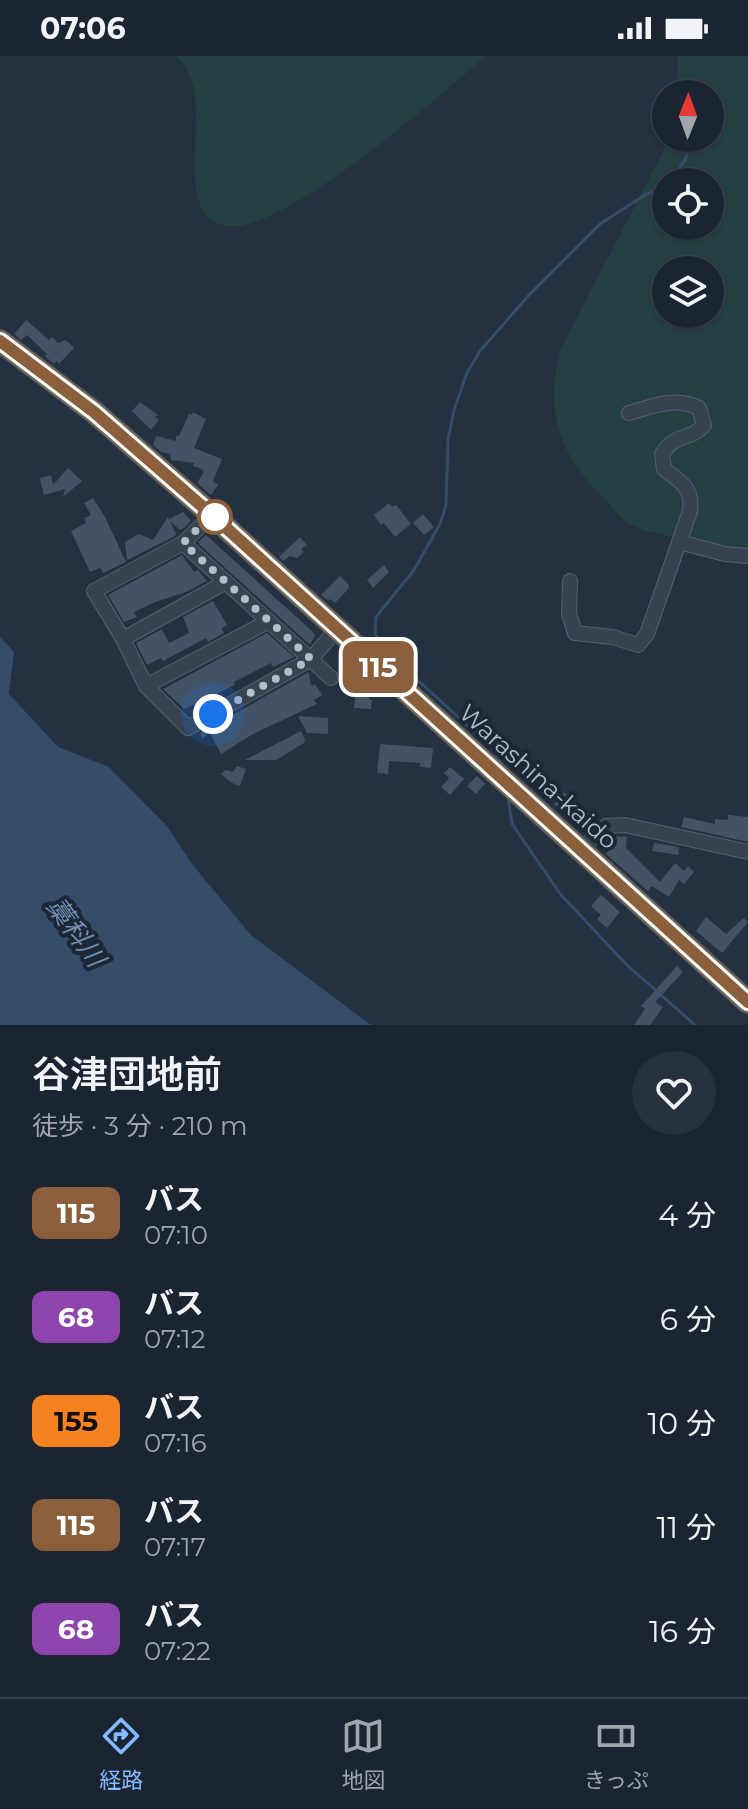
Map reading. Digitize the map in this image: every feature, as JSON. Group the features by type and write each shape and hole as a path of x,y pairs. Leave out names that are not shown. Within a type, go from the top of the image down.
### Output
{"highway":[{"name":"Warashina-kaido","path":"0,341 94,412 212,515 748,1002"}],"street":[{"path":"570,581 569,614 575,633 613,637 638,645 647,634 692,499 688,488 664,469 662,454 669,442 698,432 704,425 699,408 689,403 672,401 629,413"},
{"path":"212,515 183,543 94,591 146,686 188,728 311,659 337,629"},
{"path":"679,542 725,554 748,556"},
{"path":"183,543 331,678"},
{"path":"123,639 226,582"},
{"path":"146,686 269,621"},
{"path":"579,851 606,826 625,825 748,852"}],"green space":[{"path":"174,56 486,56 400,128 324,185 288,207 256,221 230,226 210,218 199,201 195,177 194,93 188,71"},
{"path":"678,56 748,56 748,561 627,523 576,465 559,431 554,394 560,350 652,173 652,240 724,240 724,168 655,168 663,152 724,152 724,80 678,80"}],"water":[{"name":"藁科川","path":"0,637 14,652 9,694 58,747 109,767 167,826 192,864 251,935 371,1025 0,1025"}],"building":[{"path":"26,320 49,340 52,337 58,343 66,340 74,348 59,364 57,361 54,364 27,335 21,340 14,334"},
{"path":"140,402 158,415 155,417 159,420 151,430 132,411"},
{"path":"193,412 206,419 194,448 222,459 213,481 218,485 211,495 197,483 204,472 202,469 193,466 194,463 171,460 170,454 161,452 153,445 156,436 176,441 176,436 179,436 189,414"},
{"path":"68,468 82,481 63,497 65,489 44,495 40,478 51,475 53,485"},
{"path":"93,498 126,562 103,573 100,568 90,572 71,531 86,523 84,518 91,515 84,503"},
{"path":"389,503 392,507 396,505 411,524 395,537 374,515"},
{"path":"183,512 191,521 184,528 180,530 170,521 176,534 173,537 127,560 125,542 139,534 153,540 168,517"},
{"path":"423,514 434,527 424,535 413,523"},
{"path":"206,535 312,631 315,635 310,645 200,545 198,542"},
{"path":"300,537 307,545 301,549 304,552 297,558 290,556 283,561 279,557"},
{"path":"182,555 194,572 198,570 207,581 134,612 137,617 124,622 108,595"},
{"path":"384,565 389,572 373,588 367,580"},
{"path":"340,576 349,588 335,603 330,599 328,601 321,595"},
{"path":"213,601 227,625 222,628 224,633 208,642 206,638 163,661 161,658 147,665 136,643 162,629 169,643 189,633 183,617"},
{"path":"267,633 294,657 273,667 271,663 234,682 235,685 206,699 209,705 201,709 198,703 184,709 163,689"},
{"path":"309,672 311,686 315,684 322,695 314,700 317,704 253,734 221,754 210,733 202,738 200,733"},
{"path":"357,682 370,683 371,709 354,708"},
{"path":"298,716 328,718 328,734 307,733"},
{"path":"301,731 304,743 276,760 245,760"},
{"path":"495,739 509,744 503,760 491,749"},
{"path":"380,744 433,748 431,768 420,767 420,763 389,761 388,774 377,773"},
{"path":"237,766 246,769 240,786 221,774 226,770 233,772"},
{"path":"450,767 464,779 450,795 441,787 449,778 444,773"},
{"path":"477,776 485,784 476,794 467,786"},
{"path":"564,792 587,810 576,821 554,804"},
{"path":"728,815 748,817 748,842 681,827 684,817 715,824 715,819 728,820"},
{"path":"610,836 627,837 626,848 660,882 675,863 684,871 688,866 694,872 684,884 679,880 669,897 652,886 648,891 606,854 612,846 605,845"},
{"path":"654,843 679,847 678,855 652,851"},
{"path":"601,895 620,912 607,928 597,919 601,915 591,906"},
{"path":"706,917 726,934 744,918 748,922 722,953 696,931"},
{"path":"677,966 683,972 655,1002 663,1007 650,1025 634,1025 645,1009 641,1006"}],"waterway":[{"path":"679,168 687,152"},
{"path":"505,770 494,750 387,652 375,634 376,617 414,570 440,524 446,505 448,440 454,410 467,373 480,351 529,295 600,224 652,192"},
{"path":"508,797 512,824 561,895 627,965 695,1025"}],"bus line":[{"name":"115","path":"0,341 94,412 212,515 748,1002"}],"route":[{"path":"213,714 311,659 183,543 212,515 215,517"}]}
